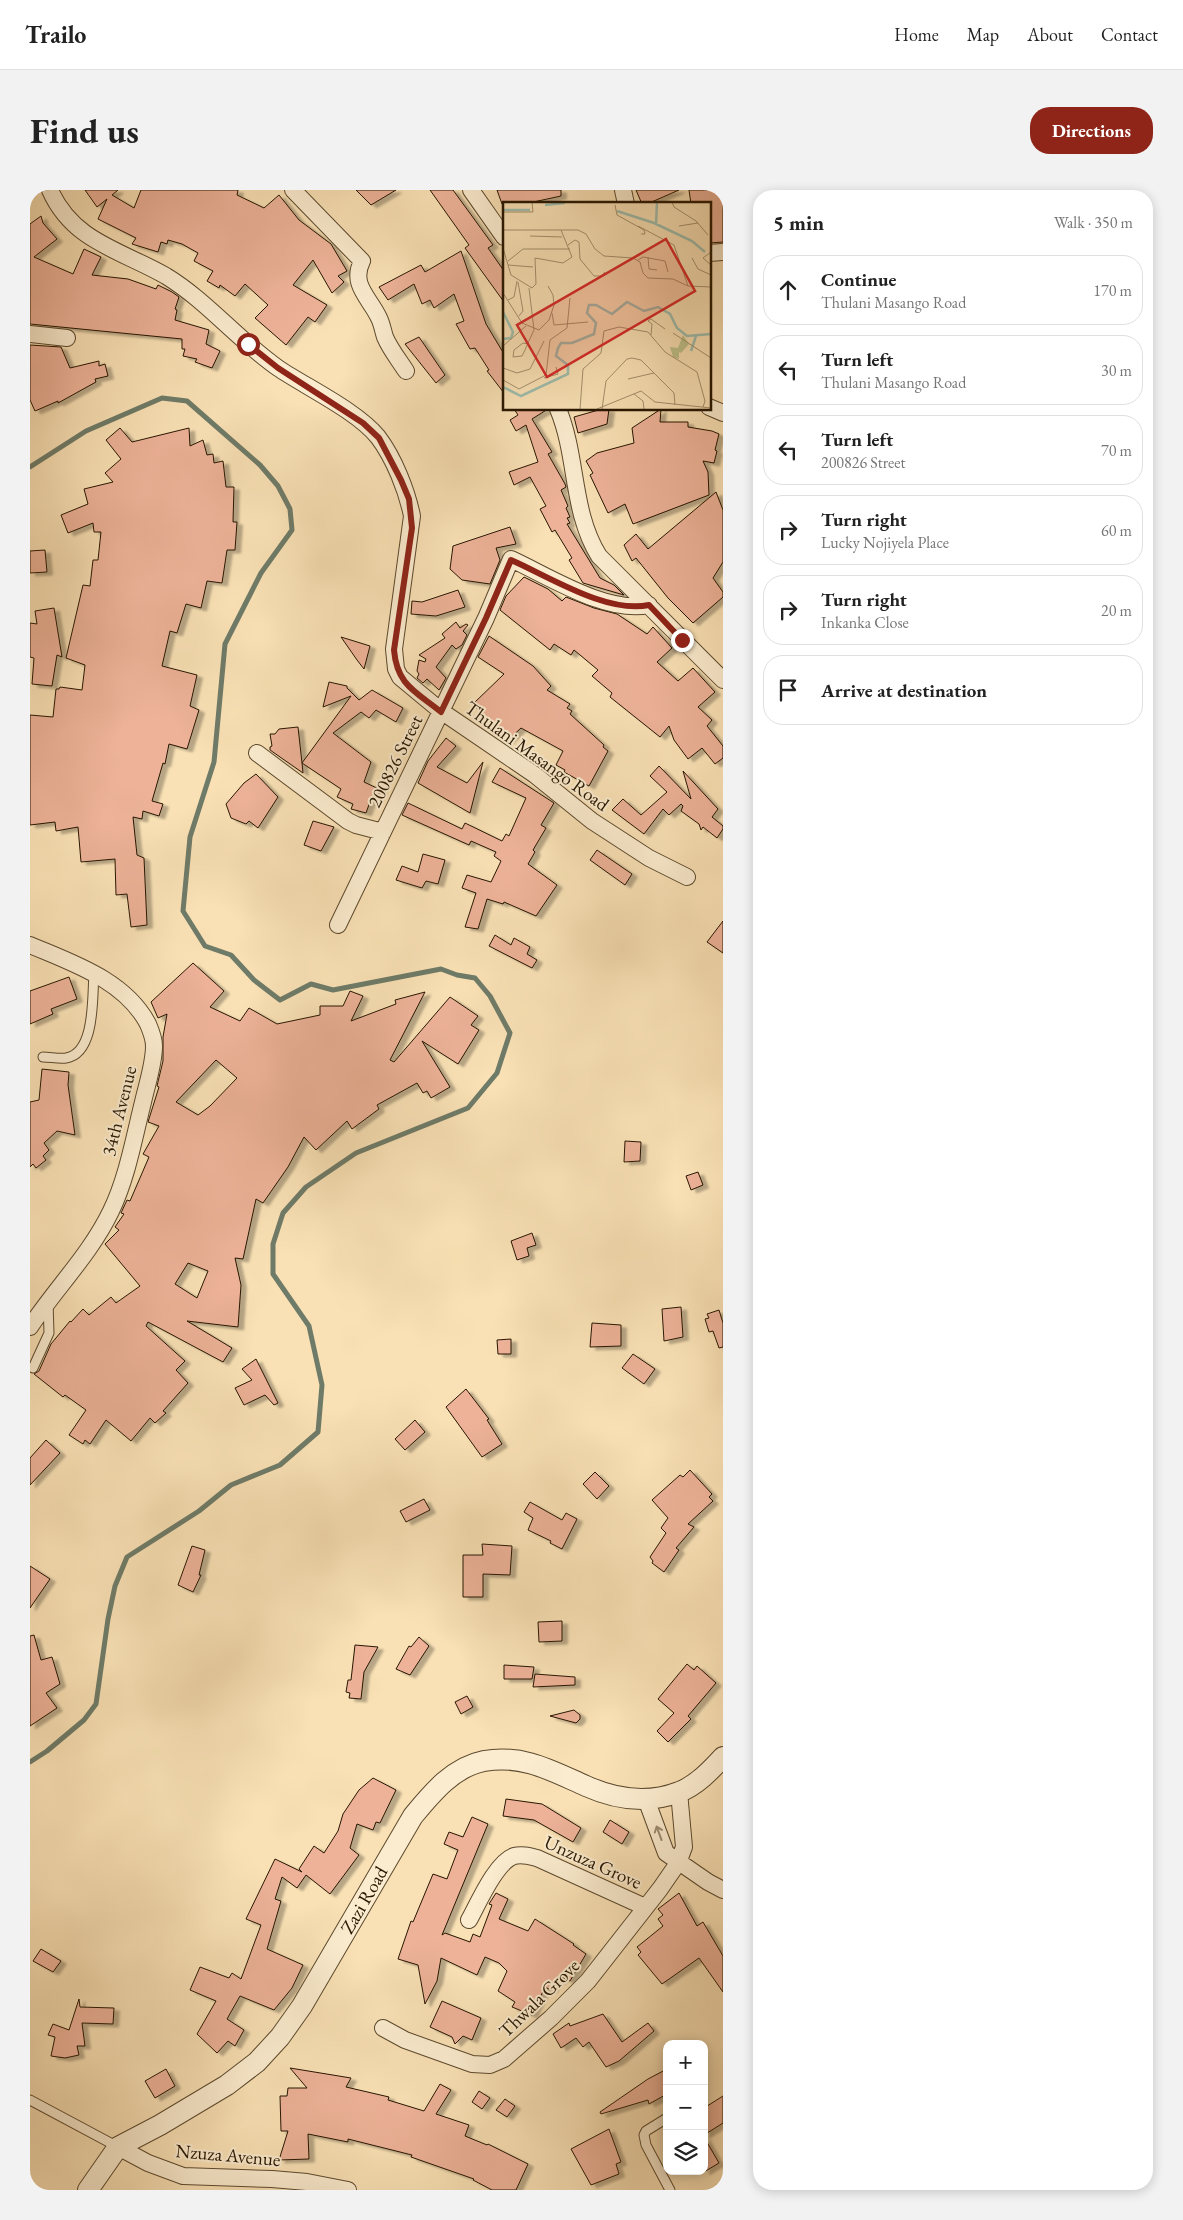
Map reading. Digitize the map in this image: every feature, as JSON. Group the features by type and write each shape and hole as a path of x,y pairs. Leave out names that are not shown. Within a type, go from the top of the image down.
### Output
{"street":[{"name":"Thulani Masango Road","path":"50,190 66,217 84,234 168,277 202,303 262,356 363,423 379,438 401,480 409,499 412,516 394,650 396,669 406,683 441,712 535,775 592,821 649,858 687,877"},
{"path":"292,190 362,261 358,268 359,285 363,295 380,318 388,342 406,371"},
{"path":"471,190 503,236"},
{"path":"710,253 723,252"},
{"path":"30,334 67,338"},
{"path":"710,407 723,413"},
{"path":"558,410 571,450 573,478 581,513 592,544 599,556 723,680"},
{"name":"200826 Street","path":"338,925 486,618 511,560 605,603 636,608 649,605"},
{"path":"257,753 348,821 383,832"},
{"name":"34th Avenue","path":"30,945 94,974 120,991 144,1017 152,1034 152,1062 131,1152 111,1211 90,1244 30,1326"},
{"path":"679,1792 706,1774 723,1757"},
{"name":"Zazi Road","path":"118,2147 160,2125 227,2085 257,2062 280,2037 302,2006 413,1816 434,1791 455,1774 483,1761 513,1760 541,1765 609,1795 646,1799 679,1792"},
{"name":"Thwala Grove","path":"383,2028 405,2040 472,2064 490,2064 504,2059 588,1981 678,1863 684,1847 679,1792"},
{"path":"646,1799 666,1854 723,1890"},
{"name":"Unzuza Grove","path":"469,1920 502,1865 512,1857 523,1854 537,1858 645,1907"},
{"path":"88,2190 118,2147"},
{"name":"Nzuza Avenue","path":"118,2147 148,2163 183,2176 272,2179 307,2182 348,2190"}],"lane":[{"path":"43,1057 67,1058 82,1047 88,1036 94,974"},
{"path":"33,1368 49,1333 48,1302"},
{"name":"Nzuza Avenue","path":"30,2100 118,2147"},
{"path":"663,2120 646,2131 644,2135 646,2145 670,2190"}],"building":[{"path":"85,190 118,190 112,195 134,208 141,190 238,190 237,195 264,208 279,195 299,220 331,244 347,271 338,276 344,282 332,293 313,260 293,285 327,305 315,322 308,317 286,345 255,318 268,305 245,284 235,296 220,285 219,288 207,281 213,271 194,261 198,253 182,244 168,240 167,244 161,242 158,252 132,244 136,238 98,219 107,199 97,207"},
{"path":"356,190 396,190 371,205"},
{"path":"430,190 453,190 493,245 488,248 503,270 503,301 465,248 469,245"},
{"path":"497,190 561,190 561,196 533,202 503,202 502,204"},
{"path":"636,190 679,190 652,202 641,202"},
{"path":"689,190 723,190 723,242 710,243 710,202 691,202"},
{"path":"41,216 43,223 57,239 34,257 73,274 84,249 101,257 92,275 128,279 156,289 158,285 172,292 179,297 175,309 177,310 175,320 209,330 206,344 220,351 212,368 195,362 197,359 183,356 185,349 182,349 182,339 30,324 30,224"},
{"path":"461,251 486,324 503,352 503,392 487,371 489,370 475,348 470,349 456,324 464,321 454,294 434,308 430,300 422,304 414,284 388,300 379,287 421,265 425,272"},
{"path":"419,337 445,375 436,383 405,344"},
{"path":"30,345 61,347 70,368 99,361 99,366 105,364 108,376 95,379 96,382 58,403 58,401 35,411 30,400"},
{"path":"515,410 546,410 532,419 552,452 548,454 566,487 561,490 568,506 566,508 570,517 567,518 570,523 567,524 600,578 614,585 624,595 583,583 569,560 572,558 555,530 552,532 540,509 546,506 530,477 514,485 509,472 538,462 526,425 516,431 510,420 518,415"},
{"path":"598,410 609,410 607,424 578,433 574,417"},
{"path":"661,410 660,422 688,422 688,427 719,434 714,463 703,461 708,472 709,495 633,524 625,504 608,513 590,475 593,473 586,461 597,453 634,443 632,428"},
{"path":"120,428 132,442 189,428 190,446 203,440 207,455 213,454 214,463 223,461 226,487 234,487 233,522 237,522 235,550 227,550 222,583 207,581 201,608 186,604 177,633 170,631 162,666 197,675 190,706 199,710 187,749 169,744 165,764 163,763 152,801 163,804 159,816 143,811 142,819 133,817 137,855 144,858 147,925 131,927 127,894 116,895 115,859 81,862 78,827 56,831 55,822 30,825 30,715 53,717 56,689 60,687 82,690 85,665 66,658 83,585 90,586 93,560 98,560 101,532 94,532 93,523 68,533 61,515 88,504 84,489 113,482 105,473 121,459 106,440"},
{"path":"716,492 723,510 723,562 713,578 723,592 723,597 693,623 668,598 636,558 632,561 624,545 636,534 648,549"},
{"path":"510,527 516,544 496,548 500,560 490,584 462,580 450,569 453,546"},
{"path":"45,550 47,572 30,573 30,551"},
{"path":"524,577 548,589 562,601 566,597 594,608 617,614 647,634 653,627 672,648 657,662 678,681 693,668 715,692 698,707 712,720 707,726 723,746 723,758 715,764 702,748 688,759 674,740 669,726 660,737 610,697 612,693 592,676 598,670 574,650 571,655 554,644 550,650 500,610 506,596"},
{"path":"458,590 465,607 436,616 411,614 412,601 422,602"},
{"path":"54,608 62,657 57,655 52,686 32,684 34,658 30,657 30,623 37,624 35,611"},
{"path":"456,622 460,628 466,624 468,625 463,631 467,635 462,645 456,649 452,645 436,667 446,678 439,690 427,679 423,683 417,678 419,674 417,671 419,660 425,662 426,659 419,655 445,638 442,634"},
{"path":"489,636 533,666 551,686 547,690 570,704 567,708 572,711 570,714 604,745 603,747 608,751 589,786 564,772 565,770 556,765 563,751 521,728 506,742 473,704 504,674 478,657"},
{"path":"341,637 370,646 364,669 357,660"},
{"path":"329,682 347,686 359,700 372,690 403,708 396,722 376,710 369,718 361,712 333,733 371,762 364,782 381,790 375,801 371,799 366,813 351,809 353,804 337,797 341,789 302,763 351,696 323,707"},
{"path":"298,727 303,773 270,750 272,746 270,734 275,734 279,729"},
{"path":"446,738 456,746 437,767 467,783 483,762 470,813 418,783 428,761"},
{"path":"659,766 691,799 683,771 718,809 712,817 723,826 717,838 703,827 701,830 699,824 681,811 683,806 681,804 669,815 663,809 644,834 612,810 623,799 641,815 667,792 650,776"},
{"path":"500,768 554,803 541,825 546,828 533,850 535,852 528,864 557,885 536,916 504,902 503,904 487,899 478,929 465,927 476,893 462,888 467,875 491,882 501,861 494,856 496,852 471,841 469,845 402,815 408,803 462,829 465,823 502,841 506,834 509,836 526,798 492,782"},
{"path":"256,774 278,797 258,828 249,821 246,824 231,818 226,804 244,783"},
{"path":"313,821 334,827 321,851 304,845"},
{"path":"597,850 632,874 625,885 590,860"},
{"path":"423,854 445,860 438,884 426,881 422,888 396,880 402,866 418,872"},
{"path":"723,921 723,953 707,942"},
{"path":"495,935 511,945 514,938 530,947 527,954 537,960 532,968 489,946"},
{"path":"193,963 224,991 210,1007 240,1021 249,1008 277,1024 320,1015 320,1006 343,1006 350,991 363,996 351,1021 396,1004 395,1000 425,992 390,1060 394,1062 450,997 478,1016 471,1025 479,1030 458,1064 422,1041 450,1087 431,1098 427,1091 423,1093 417,1083 377,1105 379,1109 352,1129 347,1121 316,1150 304,1137 288,1167 263,1203 256,1199 243,1259 235,1258 241,1285 238,1327 187,1321 232,1348 223,1362 148,1322 146,1326 185,1361 176,1370 188,1383 163,1411 166,1413 155,1423 150,1418 131,1441 106,1420 90,1444 85,1440 83,1444 69,1435 86,1410 65,1395 63,1397 34,1374 39,1371 51,1344 83,1309 89,1315 111,1297 116,1303 140,1286 105,1244 119,1230 115,1227 124,1214 121,1213 127,1200 130,1201 149,1157 143,1154 159,1126 148,1122 159,1087 157,1086 163,1061 163,1037 167,1014 158,1018 151,1002","holes":["216,1060 237,1078 210,1106 198,1115 176,1102","188,1263 208,1271 197,1298 175,1284"]},
{"path":"69,977 77,999 51,1009 53,1014 30,1024 30,991"},
{"path":"42,1069 69,1072 68,1085 75,1135 57,1131 44,1143 49,1150 43,1156 46,1160 36,1168 33,1164 30,1167 30,1102 39,1100"},
{"path":"625,1141 641,1142 640,1161 624,1162"},
{"path":"698,1172 703,1185 691,1190 686,1176"},
{"path":"532,1233 536,1245 527,1248 529,1256 517,1260 511,1241"},
{"path":"681,1307 683,1337 664,1341 662,1309"},
{"path":"719,1310 723,1323 723,1347 719,1348 713,1331 709,1332 705,1319 709,1318 707,1314"},
{"path":"592,1323 621,1325 621,1346 590,1347"},
{"path":"511,1339 511,1354 498,1354 497,1340"},
{"path":"633,1354 655,1369 644,1384 622,1368"},
{"path":"256,1359 278,1403 274,1405 265,1395 244,1405 235,1388 252,1380 242,1369"},
{"path":"466,1389 489,1419 487,1420 502,1444 482,1457 446,1407"},
{"path":"415,1420 425,1432 405,1450 395,1439"},
{"path":"46,1440 60,1453 30,1485 30,1458"},
{"path":"690,1470 712,1494 709,1497 713,1501 688,1524 694,1527 676,1548 679,1550 664,1572 652,1563 653,1561 650,1557 666,1533 661,1528 668,1518 652,1500 680,1475 683,1477"},
{"path":"595,1472 609,1486 597,1499 583,1484"},
{"path":"424,1499 430,1510 406,1522 400,1511"},
{"path":"530,1502 562,1520 566,1513 577,1519 562,1549 550,1543 551,1541 528,1530 533,1518 524,1512"},
{"path":"482,1544 512,1546 510,1575 483,1574 483,1597 463,1597 463,1555 483,1555"},
{"path":"192,1546 205,1550 199,1575 201,1575 193,1592 178,1585"},
{"path":"30,1566 50,1579 30,1608"},
{"path":"562,1621 562,1641 539,1642 538,1622"},
{"path":"34,1635 41,1660 52,1657 60,1684 46,1693 57,1708 30,1726 30,1636"},
{"path":"419,1637 429,1646 410,1675 396,1669 409,1646 411,1647"},
{"path":"355,1645 378,1647 364,1672 361,1699 349,1698 350,1693 346,1692 348,1680 351,1680"},
{"path":"687,1664 694,1670 697,1666 716,1683 688,1716 691,1719 668,1742 657,1731 674,1713 658,1699"},
{"path":"504,1665 534,1667 532,1679 504,1679"},
{"path":"535,1674 575,1677 575,1685 533,1687"},
{"path":"467,1696 473,1707 461,1714 455,1702"},
{"path":"574,1710 580,1715 580,1719 576,1723 550,1716"},
{"path":"373,1778 396,1790 380,1823 376,1822 373,1830 357,1824 350,1848 359,1855 330,1894 306,1875 297,1888 282,1877 275,1899 281,1901 267,1949 303,1965 292,1988 274,2010 240,1996 227,2019 244,2030 235,2046 228,2041 217,2053 197,2034 216,2001 190,1990 200,1967 229,1978 232,1973 241,1979 261,1925 246,1919 275,1859 302,1872 299,1869 314,1846 324,1853 338,1831 343,1814 359,1790"},
{"path":"506,1799 542,1804 581,1828 573,1842 534,1820 503,1816"},
{"path":"472,1817 488,1824 442,1935 445,1933 470,1942 473,1934 480,1937 492,1905 489,1904 496,1893 508,1899 499,1919 528,1931 535,1919 586,1954 570,1981 561,1977 560,1981 556,1980 551,1990 545,1987 532,2015 512,2007 515,2002 498,1991 507,1971 499,1963 485,1957 477,1975 441,1958 437,1981 425,2004 418,1965 398,1959 411,1921 413,1922 433,1874 447,1879 458,1850 444,1844 449,1832 463,1837"},
{"path":"610,1820 629,1832 622,1844 603,1832"},
{"path":"679,1893 697,1926 703,1922 723,1956 723,1992 699,1958 662,1984 638,1955 641,1952 637,1947 663,1926 658,1919 663,1915 658,1909"},
{"path":"41,1949 61,1961 53,1972 33,1961"},
{"path":"79,1999 80,2007 114,2008 113,2024 82,2023 85,2046 77,2046 79,2055 65,2058 51,2056 55,2037 48,2035 53,2024 69,2030"},
{"path":"442,2001 481,2018 472,2040 463,2036 455,2044 452,2037 430,2027"},
{"path":"603,2014 622,2042 648,2023 654,2031 619,2061 606,2067 589,2042 583,2047 576,2038 561,2048 553,2034 569,2023 570,2026"},
{"path":"290,2068 351,2078 346,2087 389,2097 388,2100 424,2111 440,2084 451,2090 436,2114 469,2125 465,2136 488,2144 528,2164 516,2190 492,2190 474,2179 411,2157 412,2155 348,2139 348,2142 308,2134 309,2159 279,2160 288,2131 281,2131 280,2096 287,2096 288,2088 307,2088"},
{"path":"166,2069 175,2086 155,2098 145,2081"},
{"path":"663,2071 663,2096 649,2104 648,2100 601,2114 600,2112 648,2079"},
{"path":"479,2091 490,2098 482,2109 472,2102"},
{"path":"723,2096 723,2123 708,2132 708,2130 708,2105"},
{"path":"505,2099 515,2106 507,2117 496,2110"},
{"path":"609,2129 621,2162 616,2164 619,2174 591,2185 571,2149"},
{"path":"708,2144 719,2163 708,2170"}],"waterway":[{"path":"30,467 86,431 162,398 187,401 260,465 278,486 290,509 292,530 261,573 225,644 214,762 190,837 183,911 205,946 231,955 254,980 280,1000 311,984 333,990 441,969 457,975 475,978 490,996 510,1033 497,1073 468,1108 356,1153 306,1187 283,1213 273,1244 273,1274 309,1326 322,1385 318,1432 280,1465 231,1485 199,1511 127,1557 115,1586 108,1619 96,1704 84,1720 47,1751 30,1762"}],"route":[{"path":"248,344 278,368 363,423 379,438 401,480 409,499 412,516 412,528 394,650 396,669 406,683 441,712 486,618 511,560 605,603 636,608 649,605 682,640"}]}
